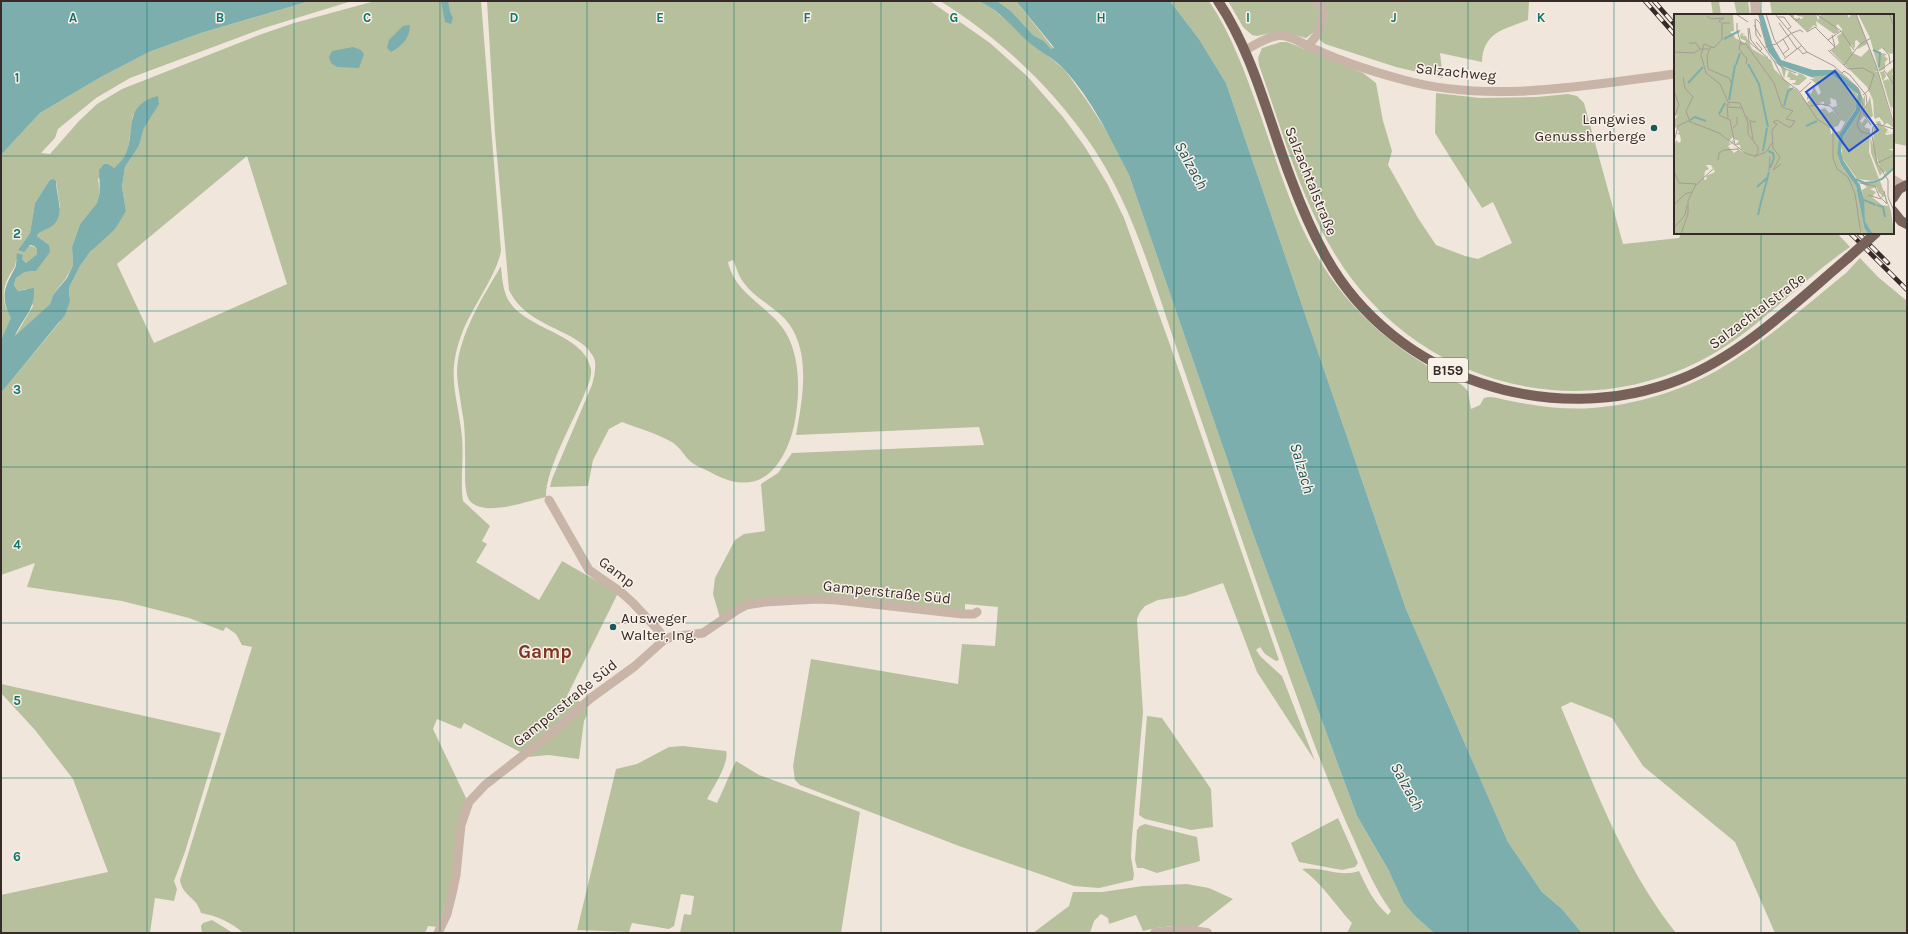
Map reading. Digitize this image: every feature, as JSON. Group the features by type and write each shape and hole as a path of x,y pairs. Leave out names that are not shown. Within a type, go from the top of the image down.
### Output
{"main road":[{"name":"Salzachtalstraße","path":"1218,1 1246,50 1291,180 1308,222 1337,275 1364,308 1402,342 1442,367 1476,382 1519,394 1564,400 1619,396 1654,388 1683,378 1714,363 1740,346 1785,311 1875,234"},
{"path":"1894,196 1905,185"},
{"path":"1894,213 1900,223"}],"street":[{"path":"1308,46 1317,35 1324,12 1316,1"},
{"path":"1755,1 1756,14"},
{"name":"Salzachweg","path":"1246,50 1276,35 1294,39 1358,67 1398,79 1457,90 1505,92 1538,91 1674,74"},
{"path":"1894,180 1905,185"},
{"name":"Gamp","path":"550,500 589,570 622,593 633,603 659,631 664,640"},
{"name":"Gamperstraße Süd","path":"438,933 447,914 452,894 456,875 461,825 469,802 485,785 553,732 591,698 638,663 664,640 671,637 703,633 746,605 765,602 817,599 962,614 974,614 977,612"},
{"path":"1155,933 1184,930 1207,933"}],"green space":[{"path":"310,1 352,1 264,28 130,78 96,98 58,129 55,138 41,153 50,154 79,121 97,104 122,89 259,35 294,23 375,1 481,1 501,251 489,282 465,325 454,363 454,387 462,437 463,501 490,526 482,541 487,544 476,562 539,600 562,561 618,593 567,696 583,703 522,753 464,723 461,729 437,719 433,729 467,800 452,884 438,927 428,926 425,933 243,933 224,920 201,913 196,903 184,890 180,880 252,647 242,645 236,634 226,627 223,631 189,618 122,601 27,587 35,563 1,575 1,393 59,323 70,301 69,288 80,266 90,252 126,211 122,187 125,167 139,146 144,128 133,114 128,149 121,163 98,179 100,192 97,203 80,224 72,247 73,265 66,278 53,295 50,304 14,338 33,306 26,289 18,291 14,285 16,278 25,272 36,271 49,245 37,236 60,207 56,181 49,181 35,203 30,233 18,250 28,246 33,246 37,249 37,254 26,263 22,259 16,259 15,266 6,282 4,292 5,303 6,308 12,318 1,340 1,155 40,113 101,77 149,52 201,33","holes":["247,156 287,284 154,343 117,264"]},
{"path":"487,1 930,1 990,43 1027,76 1063,117 1085,147 1108,185 1124,218 1169,342 1279,660 1276,661 1265,654 1260,647 1256,650 1261,657 1282,676 1315,761 1257,672 1223,583 1185,596 1158,600 1145,606 1137,619 1143,712 1132,837 1131,857 1134,874 1133,880 1099,888 1074,886 959,846 800,785 795,780 793,766 811,659 958,684 962,644 995,646 998,607 965,604 965,610 775,597 720,618 713,594 715,578 735,540 744,534 765,531 761,484 778,473 792,453 984,445 979,427 796,435 803,388 802,356 798,341 791,327 781,315 748,288 740,278 733,260 728,262 738,283 745,292 771,315 786,333 791,343 797,366 798,391 794,426 783,456 775,467 766,476 754,481 741,483 727,480 693,463 676,445 670,441 622,422 609,429 593,460 588,486 550,487 592,385 595,372 595,361 587,348 578,341 528,313 517,303 509,290 495,134"},
{"path":"940,1 979,1 986,4 1016,28 1034,46 1065,70 1111,138 1129,175 1252,531 1357,816 1415,916 1434,933 1347,933 1352,923 1323,888 1302,869 1317,869 1338,873 1352,873 1359,871 1368,889 1379,905 1388,915 1391,911 1375,886 1323,768 1258,586 1152,275 1119,193 1090,143 1075,122 1041,83 1003,47 982,30"},
{"path":"997,1 1016,1 1054,49 1051,49 1044,41 1033,35 1011,11"},
{"path":"1170,1 1209,1 1217,14 1232,41 1244,70 1297,217 1313,249 1327,272 1359,311 1396,345 1439,373 1462,385 1468,391 1471,409 1480,405 1484,398 1487,397 1540,406 1592,408 1625,404 1657,396 1689,384 1718,370 1752,348 1846,273 1860,258 1878,277 1907,301 1907,933 1775,933 1735,842 1643,766 1612,718 1571,702 1561,707 1611,824 1640,880 1676,933 1582,933 1562,909 1542,892 1508,842 1406,609 1226,83 1199,39"},
{"path":"1228,1 1312,1 1320,14 1314,32 1306,38 1280,31 1257,36 1252,35 1243,27"},
{"path":"1321,1 1529,1 1528,20 1504,29 1491,38 1486,44 1483,52 1482,62 1440,53 1443,78 1396,67 1325,44 1320,40 1320,36 1328,14"},
{"path":"1711,1 1719,1 1721,14 1713,14"},
{"path":"1734,1 1748,1 1750,14 1737,14"},
{"path":"1770,1 1907,1 1907,146 1894,143 1894,14 1772,14"},
{"path":"1281,42 1287,42 1363,73 1376,83 1383,121 1392,151 1388,165 1418,218 1436,245 1465,256 1478,259 1512,243 1493,202 1482,208 1435,133 1436,93 1480,98 1537,97 1568,94 1577,96 1584,103 1623,244 1679,238 1681,234 1838,234 1850,247 1736,339 1694,364 1643,382 1592,390 1541,389 1491,378 1445,358 1402,330 1364,294 1333,251 1310,207 1283,136 1259,65 1258,58 1262,48"},
{"path":"501,266 502,281 508,300 511,304 520,313 568,340 579,348 587,358 591,369 591,376 584,395 560,446 550,474 546,497 498,508 488,508 479,507 472,503 467,494 465,480 464,427 458,386 457,367 461,347 470,323"},
{"path":"1,684 221,733 185,852 174,881 177,889 174,901 155,898 150,933 1,933 1,895 108,872 73,779 35,730 1,693"},
{"path":"587,707 587,715 584,721 579,759 548,755 528,757"},
{"path":"1147,716 1162,718 1211,789 1213,827 1191,830 1145,819 1139,815"},
{"path":"683,746 726,751 726,762 707,799 717,803 736,761 759,775 860,812 841,933 680,933 684,914 691,915 694,896 681,894 674,926 669,929 632,923 629,932 577,930 616,769 637,764 669,747"},
{"path":"1338,818 1358,863 1355,867 1342,870 1299,862 1291,843"},
{"path":"1145,824 1197,837 1200,861 1157,873 1143,868 1137,868 1135,860 1137,830 1140,826"},
{"path":"1187,884 1209,888 1233,899 1197,927 1170,926 1143,931 1136,915 1109,924 1108,918 1101,914 1094,921 1090,933 1033,933 1069,906 1073,892 1102,892 1143,886"},
{"path":"212,920 233,933 202,933 201,926 203,923"}],"water":[{"path":"1,1 310,1 201,33 149,52 101,77 40,113 1,155"},
{"path":"441,1 448,1 453,18 451,24 445,22"},
{"name":"Salzach","path":"979,1 997,1 1011,11 1033,35 1044,41 1051,49 1054,48 1052,45 1016,1 1170,1 1199,39 1226,83 1406,609 1508,842 1542,892 1562,909 1582,933 1434,933 1415,916 1404,903 1389,871 1357,816 1252,531 1129,175 1092,107 1084,94 1065,70 1029,42 998,13"},
{"path":"410,25 409,34 405,41 391,52 387,48 389,40 403,26"},
{"path":"353,47 361,50 364,54 359,68 337,67 331,63 329,57 332,51"},
{"path":"158,96 159,104 144,128 139,146 125,167 122,187 126,211 115,229 90,252 80,266 69,288 70,301 65,315 1,393 1,340 11,318 5,304 6,287 16,266 17,253 23,255 22,259 26,263 37,254 37,249 30,245 24,252 18,250 30,233 35,203 49,181 53,179 56,181 59,216 52,226 40,232 37,236 49,245 50,252 36,271 25,272 16,278 14,285 18,291 34,288 33,303 15,336 50,304 53,295 67,278 73,265 72,247 80,224 97,203 100,192 99,170 104,164 108,164 114,168 123,159 128,149 133,118 137,109 145,101"}],"railway":[{"path":"1645,1 1674,34"},
{"path":"1654,1 1674,24"},
{"path":"1851,234 1907,290"},
{"path":"1859,234 1888,263"}],"place":[{"name":"Langwies Genussherberge","path":"1654,128"},
{"name":"Ausweger Walter, Ing.","path":"613,627"}],"district":[{"name":"Gamp","path":"545,651"}]}
